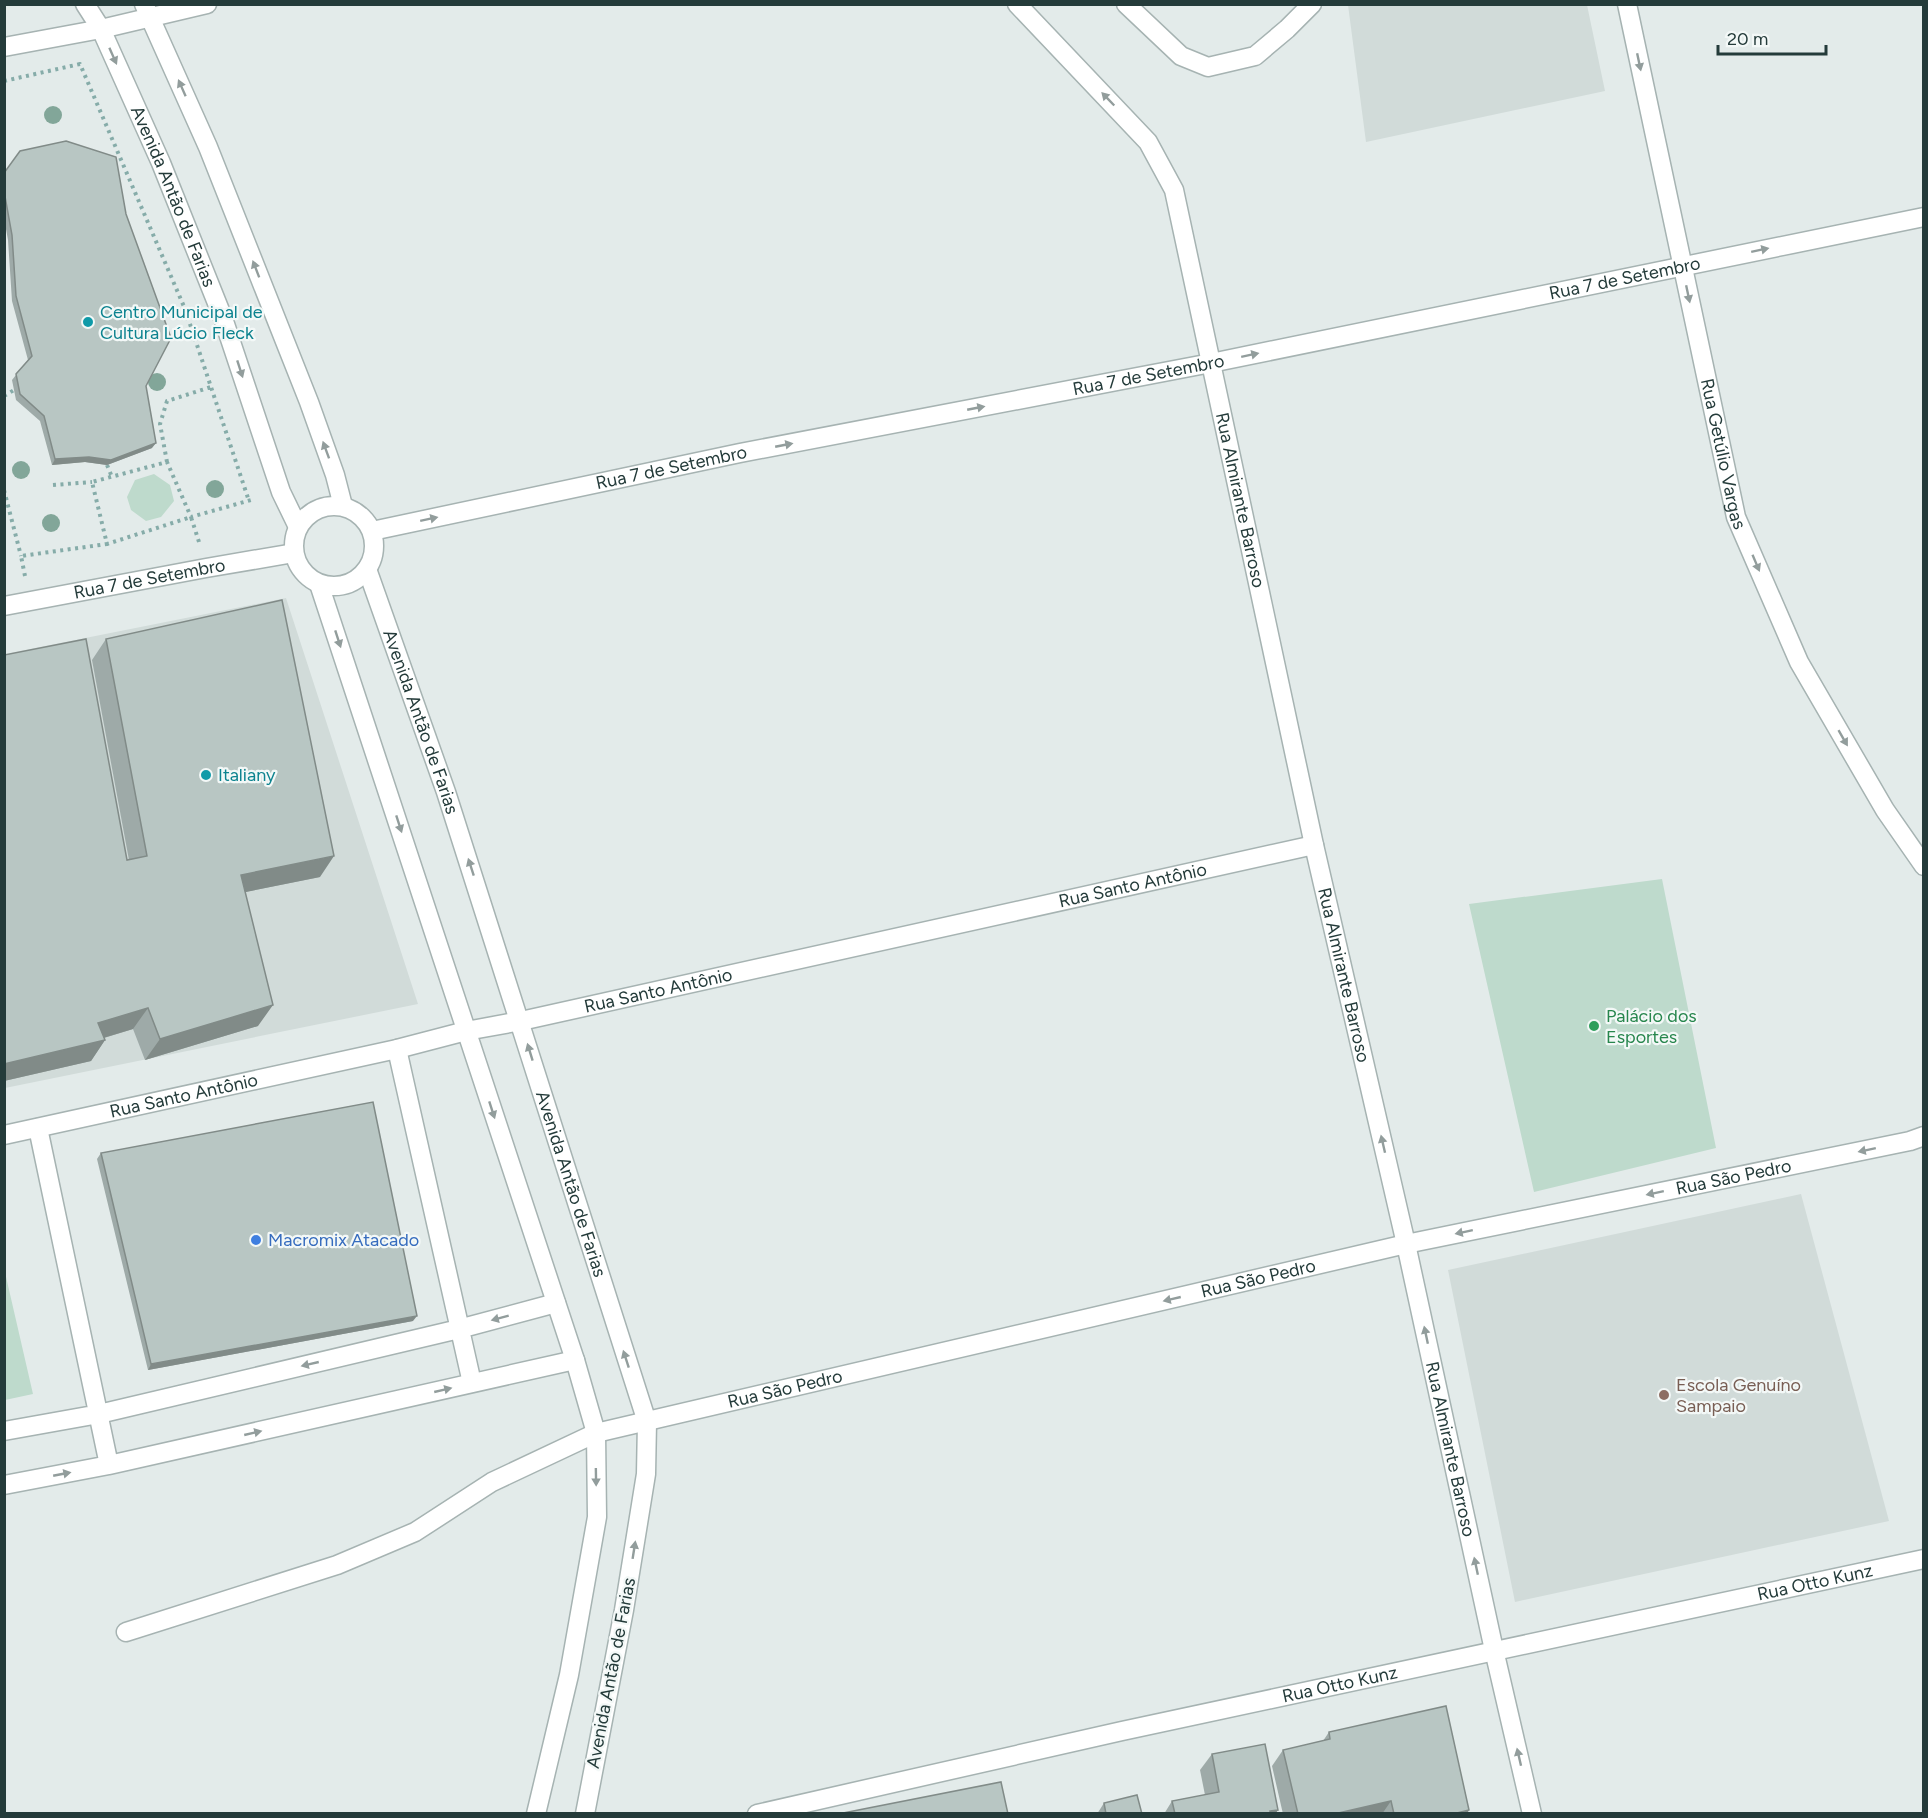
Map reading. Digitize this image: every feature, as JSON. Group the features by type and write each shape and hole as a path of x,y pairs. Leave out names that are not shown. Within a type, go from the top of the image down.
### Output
{"street":[{"name":"Avenida Antão de Farias","path":"85,4 101,29 161,163 219,308 281,492 298,527"},
{"path":"4,47 101,29 147,10 207,4"},
{"name":"Rua Almirante Barroso","path":"1017,4 1148,142 1174,190 1314,846 1406,1244 1532,1814"},
{"path":"1126,4 1181,56 1208,67 1255,56 1312,4"},
{"name":"Rua Getúlio Vargas","path":"1627,4 1736,517 1799,662 1885,810 1923,866"},
{"path":"147,10 208,147 309,402 335,475 343,506"},
{"name":"Rua 7 de Setembro","path":"372,531 740,453 1212,363 1923,217"},
{"path":"330,505 343,506 355,511 372,531 375,544 373,557 367,569 358,579 346,585 319,584 299,566 294,554 294,540 298,527 317,509 330,505"},
{"name":"Rua 7 de Setembro","path":"4,606 294,554"},
{"name":"Avenida Antão de Farias","path":"367,569 446,792 521,1021 647,1422 646,1474 624,1610 585,1814"},
{"path":"319,584 575,1360 596,1433 597,1517 569,1675 536,1814"},
{"name":"Rua Santo Antônio","path":"4,1135 397,1049 466,1031 521,1021 1314,846"},
{"path":"397,1049 472,1383"},
{"path":"38,1128 109,1465"},
{"name":"Rua São Pedro","path":"126,1632 337,1566 415,1532 492,1482 596,1433 1406,1244 1910,1141 1923,1136"},
{"path":"4,1431 99,1414 459,1329 556,1303"},
{"path":"4,1485 109,1465 575,1360"},
{"name":"Rua Otto Kunz","path":"757,1814 1494,1650 1923,1559"}],"path":[{"path":"4,81 80,64 185,309 249,501"},
{"path":"206,568 191,518 167,462 160,424 167,401 211,387"},
{"path":"4,396 14,390"},
{"path":"53,485 92,482 167,462"},
{"path":"107,465 112,477"},
{"path":"92,482 107,544"},
{"path":"4,490 21,556 28,601"},
{"path":"21,556 107,544 281,492"}],"shaded area":[{"path":"1348,5 1587,5 1605,91 1366,142"},
{"name":"Italiany","path":"286,598 418,1004 5,1088 5,654"},
{"name":"Escola Genuíno Sampaio","path":"1801,1194 1889,1521 1515,1602 1448,1270"}],"green space":[{"path":"154,474 170,485 174,501 161,517 146,521 131,510 127,497 135,480"},
{"name":"Palácio dos Esportes","path":"1662,879 1716,1148 1534,1192 1469,904"},
{"path":"4,1268 33,1394 5,1400 4,1400"}],"building":[{"name":"Centro Municipal de Cultura Lúcio Fleck","path":"66,141 116,157 126,214 171,338 146,386 156,443 111,460 89,457 55,459 44,416 20,394 16,374 32,356 16,296 12,235 4,191 4,173 20,151"},
{"name":"Italiany","path":"282,600 334,856 241,875 273,1005 160,1039 148,1008 98,1023 105,1040 4,1064 4,655 86,639 127,860 147,856 106,639"},
{"name":"Macromix Atacado","path":"373,1102 417,1316 151,1364 101,1153"},
{"path":"1446,1706 1469,1810 1453,1814 1394,1814 1391,1801 1334,1814 1298,1814 1283,1750 1330,1739 1329,1732"},
{"path":"1265,1744 1278,1810 1270,1811 1270,1814 1175,1814 1172,1801 1219,1792 1212,1754"},
{"path":"1001,1782 1008,1814 838,1814"},
{"path":"1137,1795 1142,1814 1106,1814 1104,1803"}],"place":[{"name":"Centro Municipal de Cultura Lúcio Fleck","path":"88,322"},
{"name":"Italiany","path":"206,775"},
{"name":"Palácio dos Esportes","path":"1594,1026"},
{"name":"Macromix Atacado","path":"256,1240"},
{"name":"Escola Genuíno Sampaio","path":"1664,1395"}]}
